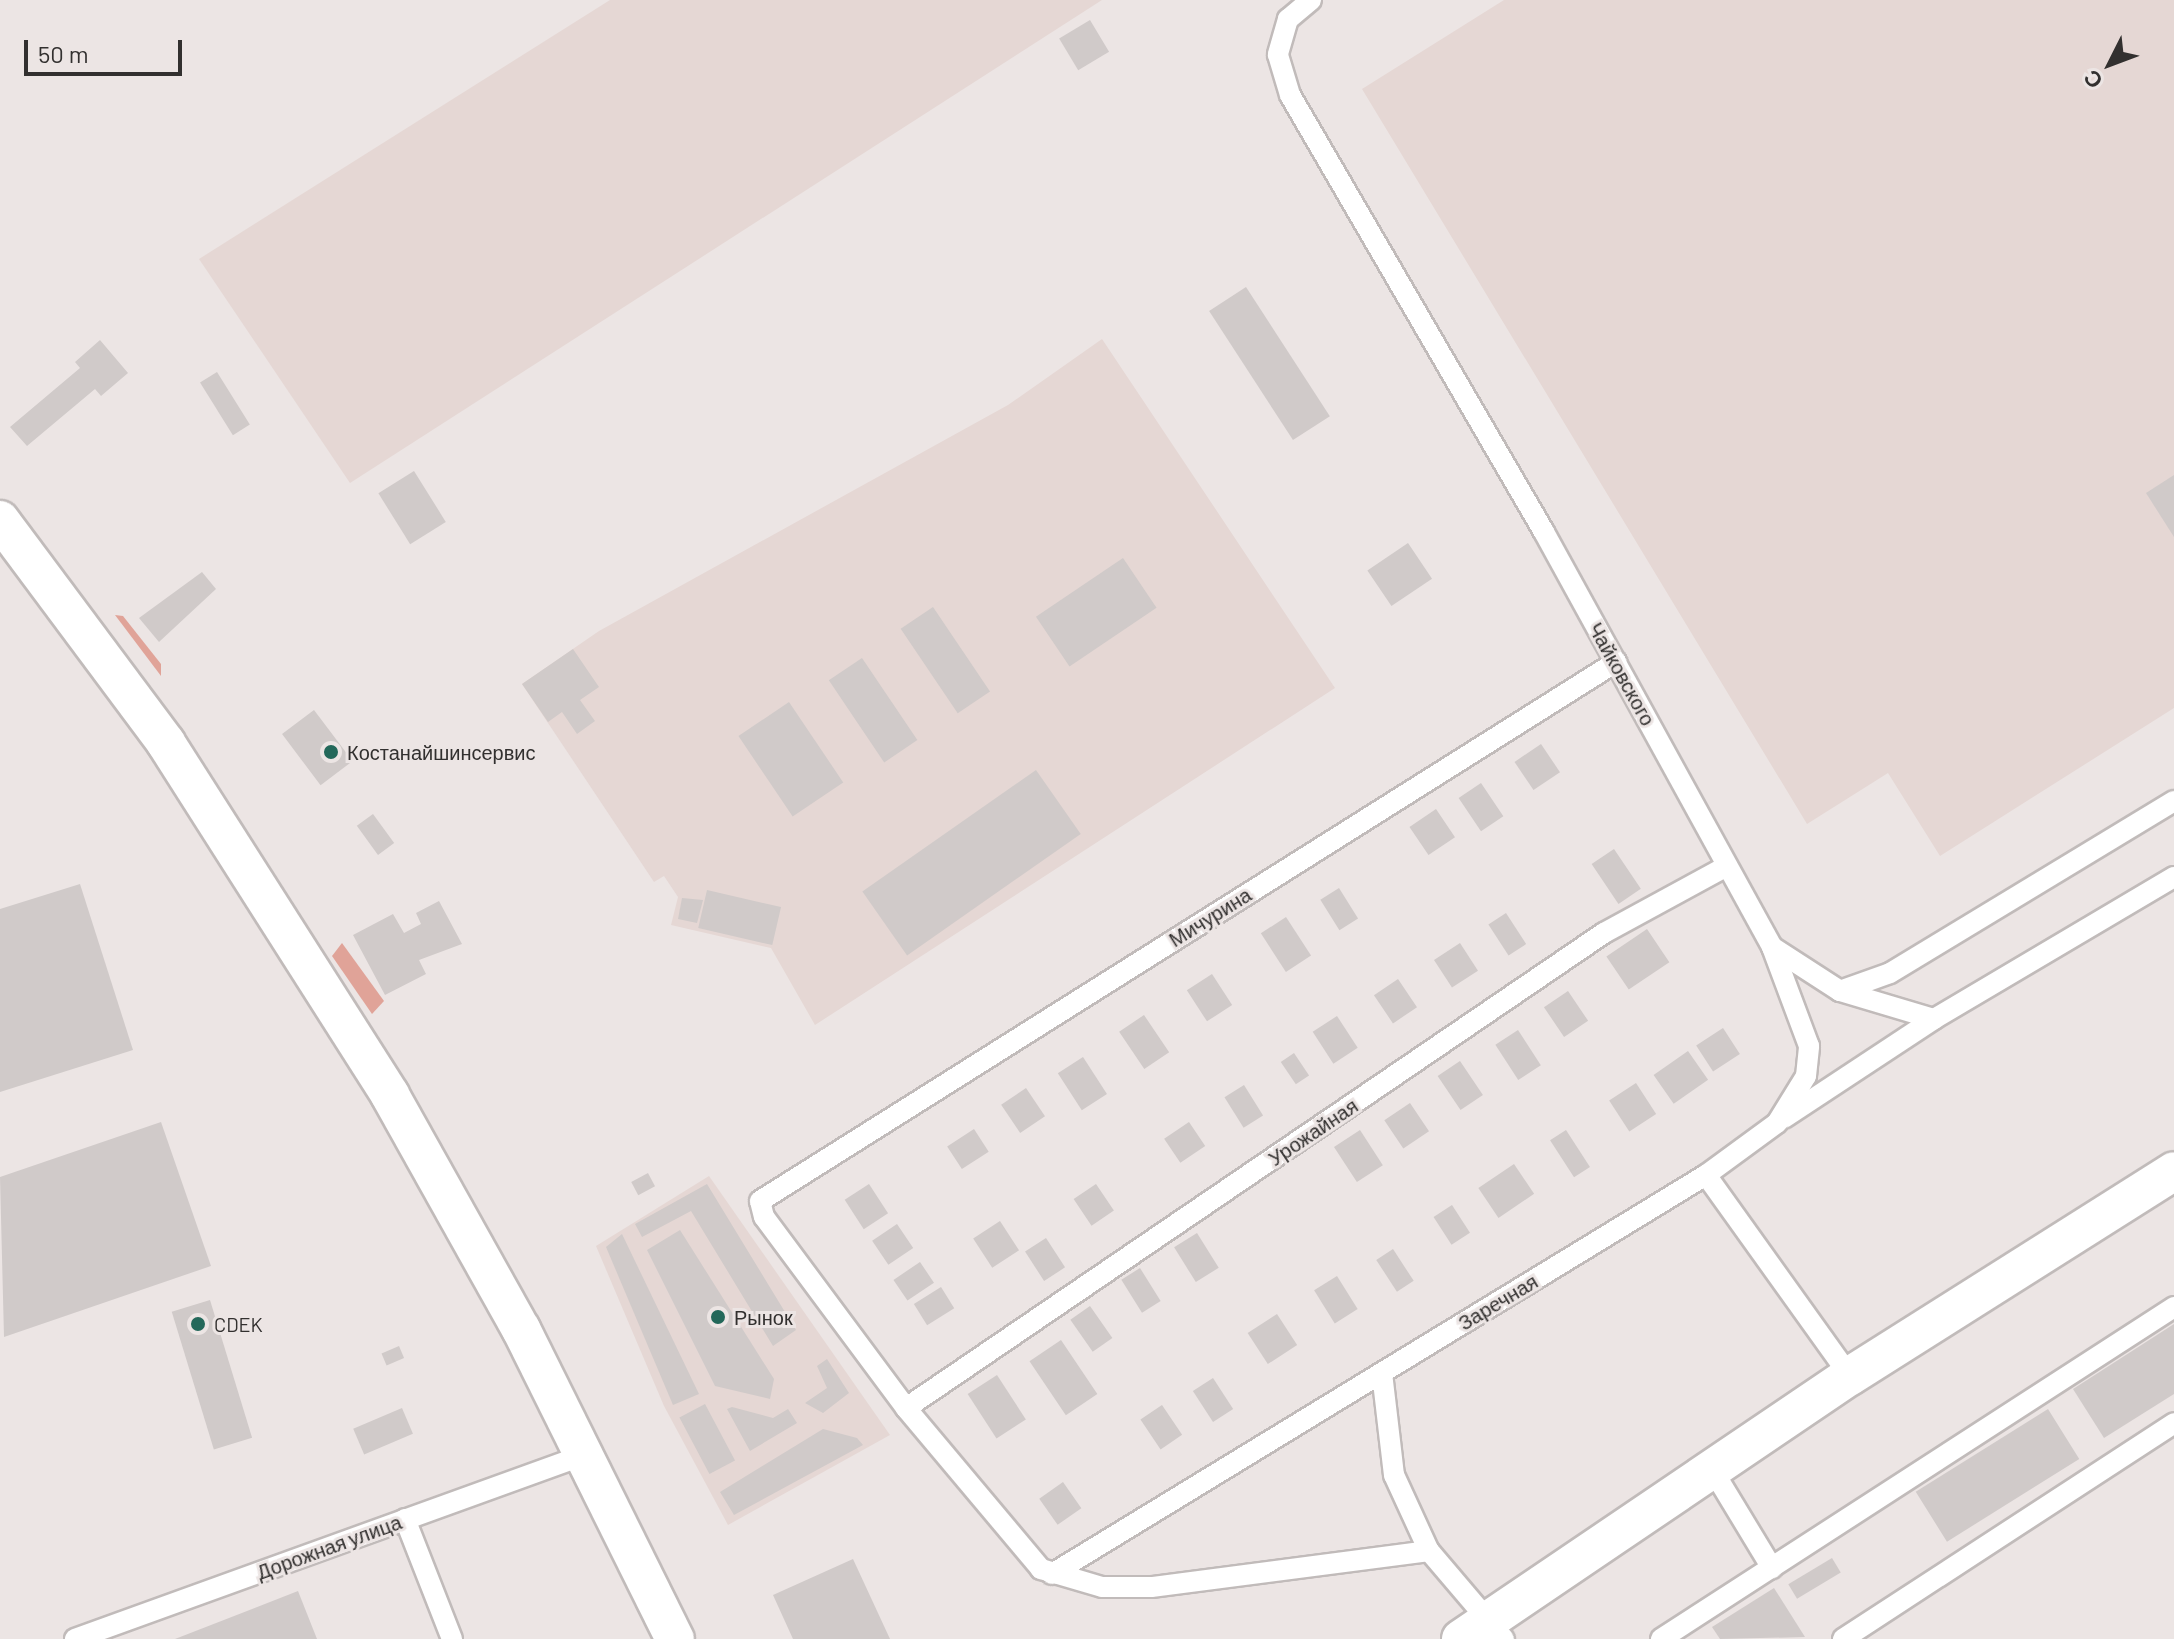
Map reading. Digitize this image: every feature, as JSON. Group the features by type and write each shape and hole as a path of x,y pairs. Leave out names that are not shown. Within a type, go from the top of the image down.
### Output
{"highway":[{"path":"0,520 73,612 270,900 398,1108 584,1455 675,1639"},
{"path":"1485,1632 1712,1469 1850,1376 2174,1171"}],"street":[{"name":"Чайковского","path":"1311,0 1288,19 1278,55 1290,95 1616,662 1772,947 1840,991 1934,1019"},
{"name":"Мичурина","path":"906,1408 760,1209 764,1194 1616,662"},
{"path":"1840,991 1890,973 2174,801"},
{"name":"Урожайная","path":"906,1408 1604,933 1727,866"},
{"path":"1777,1123 1934,1019 2174,877"},
{"name":"Заречная","path":"1052,1574 1706,1175 1777,1123 1806,1076 1809,1046 1772,947"},
{"path":"1706,1175 1850,1376"},
{"path":"1661,1639 2174,1307"},
{"path":"1382,1373 1394,1475 1429,1551 1485,1632"},
{"path":"906,1408 1027,1558 1052,1574 1102,1587 1151,1587 1429,1551"},
{"path":"1843,1639 2174,1423"},
{"name":"Дорожная улица","path":"75,1639 584,1455"},
{"path":"1712,1469 1772,1568"},
{"path":"405,1519 452,1639"}],"shaded area":[{"path":"610,0 1102,0 350,483 199,259"},
{"path":"1504,0 2174,0 2174,708 1940,856 1888,773 1807,824 1362,89"},
{"path":"1102,339 1335,688 815,1025 771,948 671,925 678,897 664,876 654,882 522,684 599,631 1008,405"},
{"path":"115,615 123,616 161,664 161,676"},
{"path":"342,943 384,1001 372,1014 332,956"},
{"name":"Рынок","path":"709,1176 890,1435 728,1525 664,1406 596,1246"}],"building":[{"path":"1090,20 1109,52 1078,70 1059,39"},
{"path":"1246,287 1330,416 1293,440 1209,311"},
{"path":"100,340 128,373 101,396 95,389 27,446 10,427 80,368 75,362"},
{"path":"217,372 250,425 233,435 200,383"},
{"path":"414,471 446,522 410,544 378,493"},
{"path":"2174,475 2174,537 2146,493"},
{"path":"1408,543 1432,579 1391,606 1367,570"},
{"path":"1123,558 1157,608 1070,666 1036,617"},
{"path":"202,572 216,589 159,642 139,618"},
{"path":"933,607 990,692 958,713 901,629"},
{"path":"573,649 599,687 580,700 595,721 577,734 562,712 548,722 522,684"},
{"path":"862,658 917,740 884,762 829,680"},
{"path":"789,702 843,782 793,817 738,736"},
{"path":"314,710 353,761 321,785 282,734"},
{"path":"1541,744 1560,772 1533,790 1514,762"},
{"path":"1036,770 1081,834 907,955 862,892"},
{"path":"1481,783 1503,816 1481,831 1459,798"},
{"path":"1436,809 1455,837 1428,855 1409,827"},
{"path":"373,814 394,843 378,855 357,826"},
{"path":"1614,849 1641,889 1618,904 1592,864"},
{"path":"80,884 133,1050 0,1092 0,909"},
{"path":"1339,888 1358,919 1339,930 1320,900"},
{"path":"707,890 781,907 772,945 698,928"},
{"path":"682,898 703,900 697,923 678,919"},
{"path":"439,901 462,944 419,960 426,974 385,995 353,935 393,914 404,933 421,924 416,913"},
{"path":"1506,913 1526,944 1509,955 1488,924"},
{"path":"1286,917 1311,956 1286,972 1261,933"},
{"path":"1647,929 1669,962 1629,990 1606,956"},
{"path":"1460,943 1478,971 1452,988 1434,960"},
{"path":"1212,974 1232,1005 1207,1021 1187,990"},
{"path":"1398,979 1417,1007 1393,1023 1374,995"},
{"path":"1568,991 1588,1021 1564,1037 1544,1007"},
{"path":"1144,1015 1169,1052 1144,1069 1119,1032"},
{"path":"1337,1016 1358,1048 1333,1064 1313,1032"},
{"path":"1723,1028 1740,1054 1713,1071 1696,1045"},
{"path":"1518,1030 1541,1065 1518,1080 1495,1045"},
{"path":"1688,1051 1708,1080 1674,1104 1654,1075"},
{"path":"1294,1053 1309,1075 1296,1084 1281,1062"},
{"path":"1083,1057 1107,1094 1082,1110 1058,1073"},
{"path":"1460,1061 1483,1095 1461,1110 1438,1076"},
{"path":"1636,1083 1656,1114 1629,1131 1609,1100"},
{"path":"1244,1085 1263,1116 1244,1128 1224,1097"},
{"path":"1026,1088 1045,1116 1020,1133 1001,1105"},
{"path":"1410,1103 1429,1131 1403,1149 1384,1120"},
{"path":"161,1122 211,1266 4,1337 0,1177"},
{"path":"1189,1122 1205,1146 1180,1163 1164,1139"},
{"path":"974,1129 989,1152 962,1169 947,1146"},
{"path":"1360,1130 1383,1165 1357,1182 1334,1147"},
{"path":"1566,1130 1590,1167 1574,1177 1550,1140"},
{"path":"1514,1164 1534,1194 1498,1218 1478,1188"},
{"path":"648,1173 655,1186 638,1195 631,1182"},
{"path":"707,1184 796,1330 773,1346 691,1211 642,1237 635,1224"},
{"path":"869,1184 888,1213 864,1229 845,1200"},
{"path":"1096,1184 1114,1211 1092,1226 1074,1199"},
{"path":"1452,1205 1470,1233 1452,1245 1434,1217"},
{"path":"1000,1221 1019,1250 992,1268 973,1238"},
{"path":"897,1224 913,1248 888,1265 872,1241"},
{"path":"680,1230 774,1379 770,1399 715,1386 647,1250"},
{"path":"1197,1233 1219,1268 1196,1282 1174,1247"},
{"path":"622,1234 699,1394 673,1405 606,1247"},
{"path":"1046,1238 1065,1267 1044,1281 1025,1252"},
{"path":"1393,1249 1414,1281 1397,1292 1376,1260"},
{"path":"920,1262 934,1283 907,1301 893,1280"},
{"path":"1140,1268 1161,1301 1142,1313 1121,1280"},
{"path":"1337,1276 1358,1309 1335,1323 1314,1290"},
{"path":"941,1287 954,1308 927,1325 914,1304"},
{"path":"210,1300 252,1438 214,1449 172,1312"},
{"path":"1090,1306 1112,1338 1093,1352 1070,1320"},
{"path":"1277,1314 1297,1345 1268,1364 1248,1333"},
{"path":"2174,1324 2174,1394 2104,1438 2073,1389"},
{"path":"1061,1340 1097,1394 1066,1415 1029,1361"},
{"path":"399,1346 404,1358 387,1365 382,1353"},
{"path":"827,1359 849,1393 823,1413 805,1403 827,1388 817,1366"},
{"path":"997,1375 1026,1419 997,1439 968,1394"},
{"path":"1213,1378 1233,1409 1213,1422 1193,1391"},
{"path":"705,1404 735,1461 709,1474 679,1418"},
{"path":"1162,1405 1182,1435 1161,1449 1140,1420"},
{"path":"732,1407 773,1418 788,1409 797,1423 750,1451 727,1409"},
{"path":"402,1408 413,1434 364,1454 353,1429"},
{"path":"2048,1409 2079,1459 1947,1542 1916,1492"},
{"path":"823,1429 857,1438 863,1445 734,1515 720,1492"},
{"path":"1063,1482 1081,1508 1058,1525 1039,1499"},
{"path":"1832,1558 1841,1573 1797,1599 1788,1584"},
{"path":"853,1559 890,1639 793,1639 773,1595"},
{"path":"1774,1588 1805,1637 1720,1639 1712,1627"},
{"path":"298,1591 317,1639 175,1639"}],"place":[{"name":"Костанайшинсервис","path":"331,752"},
{"name":"Рынок","path":"718,1317"},
{"name":"CDEK","path":"198,1324"}]}
